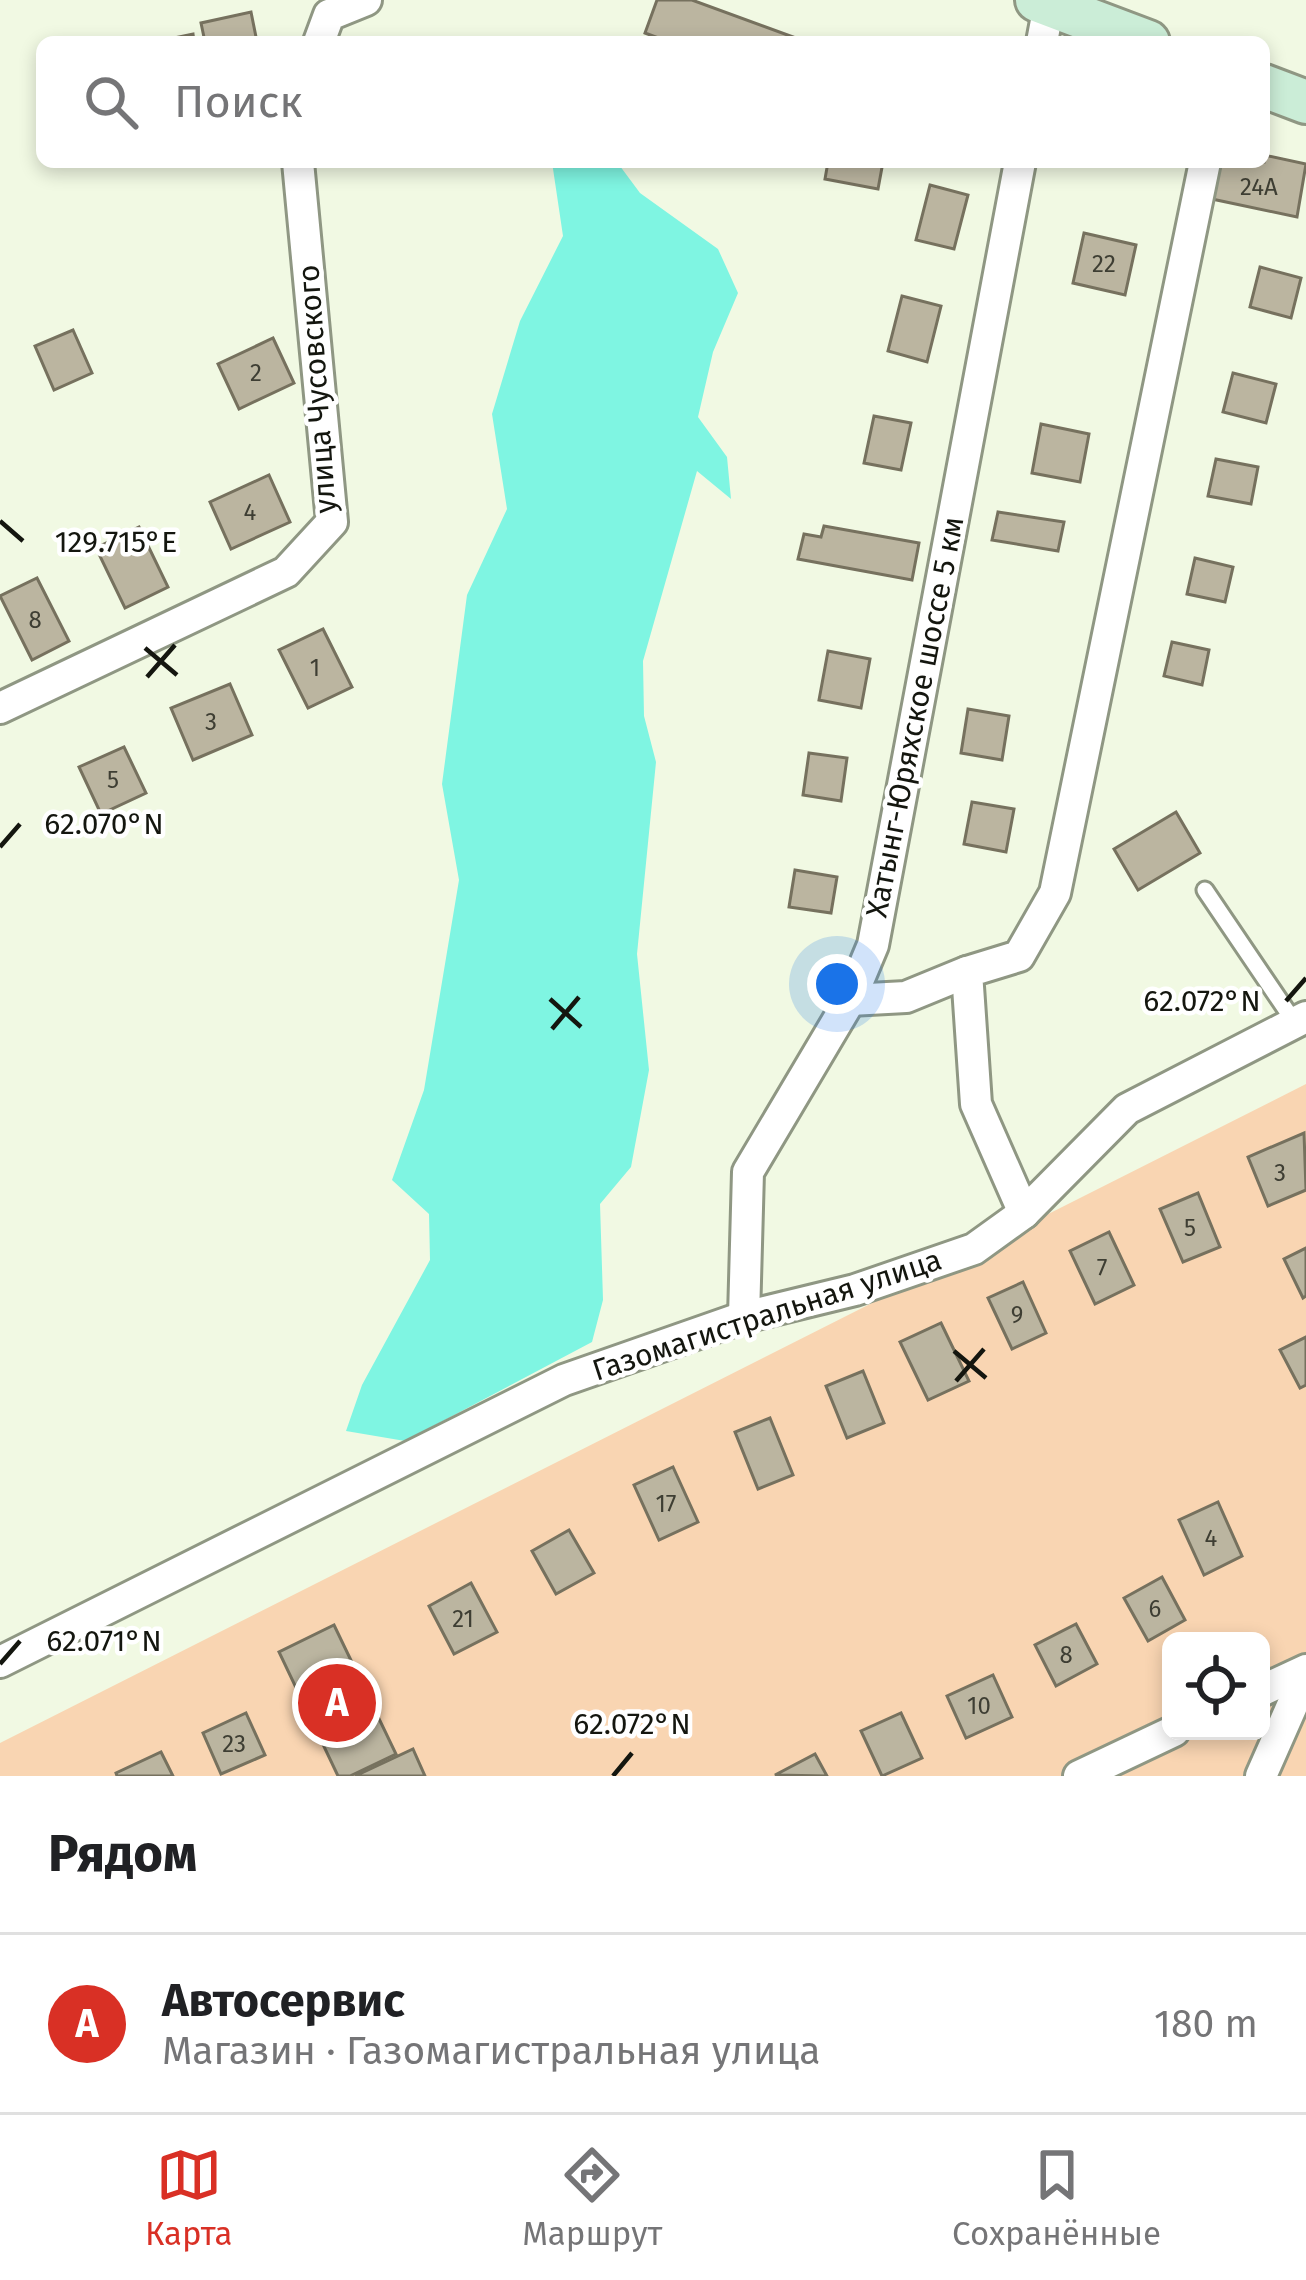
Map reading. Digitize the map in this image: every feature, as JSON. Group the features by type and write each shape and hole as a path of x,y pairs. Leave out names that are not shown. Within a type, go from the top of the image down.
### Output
{"main road":[{"path":"1043,16 1124,36"},
{"path":"1270,88 1306,102"}],"street":[{"path":"318,19 366,0"},
{"name":"улица Чусовского","path":"0,708 286,572 332,522 299,168"},
{"name":"Хатынг-Юряхское шоссе 5 км","path":"743,1317 748,1172 850,1000 873,945 1019,168"},
{"path":"850,1000 906,997 1019,956 1055,893 1203,168"},
{"path":"967,972 976,1104 1024,1213"},
{"name":"Газомагистральная улица","path":"0,1662 564,1380 743,1317 855,1290 974,1250 1024,1213 1127,1109 1300,1020"},
{"path":"1270,1686 1306,1672"},
{"path":"1261,1776 1306,1672"},
{"path":"1079,1776 1162,1737"}],"lane":[{"path":"1205,890 1300,1020"}],"shaded area":[{"path":"1306,1084 1306,1776 0,1776 0,1743"}],"water":[{"path":"553,168 621,168 640,193 718,249 738,293 713,352 698,417 727,457 731,499 697,471 643,661 644,716 656,762 637,954 649,1070 631,1167 600,1204 603,1300 592,1342 405,1441 346,1431 362,1385 430,1260 429,1214 392,1180 424,1090 459,880 442,784 467,595 507,509 492,414 520,321 563,236"}],"building":[{"path":"657,0 692,0 790,36 653,36 645,33"},
{"path":"251,12 256,36 204,36 201,23"},
{"path":"1270,156 1306,164 1297,217 1212,199 1218,168 1270,168"},
{"path":"827,168 882,168 878,189 825,179"},
{"path":"930,185 968,195 954,249 916,240"},
{"path":"1084,233 1136,245 1125,295 1073,283"},
{"path":"1260,267 1301,278 1291,318 1250,307"},
{"path":"902,296 941,306 927,362 888,351"},
{"path":"73,330 92,373 54,390 35,346"},
{"path":"273,338 294,383 239,409 218,364"},
{"path":"1233,373 1276,384 1266,423 1223,412"},
{"path":"874,416 911,423 901,470 864,463"},
{"path":"1041,424 1089,434 1080,482 1032,473"},
{"path":"1216,459 1258,467 1251,504 1208,496"},
{"path":"269,475 290,522 231,549 210,502"},
{"path":"998,512 1064,522 1058,551 992,540"},
{"path":"824,526 919,543 912,580 798,559 804,534 821,537"},
{"path":"139,527 168,587 125,608 96,548"},
{"path":"1195,558 1233,567 1225,602 1187,594"},
{"path":"37,578 69,641 32,660 0,596"},
{"path":"323,629 352,687 308,708 279,650"},
{"path":"1172,642 1209,650 1202,685 1164,676"},
{"path":"828,651 870,659 861,708 819,700"},
{"path":"230,684 252,735 193,760 171,708"},
{"path":"968,709 1009,716 1002,760 961,753"},
{"path":"124,747 146,793 101,814 79,767"},
{"path":"809,753 847,758 841,801 803,795"},
{"path":"972,802 1014,809 1006,852 964,844"},
{"path":"1176,812 1200,853 1138,890 1114,849"},
{"path":"795,870 837,877 831,913 789,907"},
{"path":"1304,1133 1306,1190 1268,1206 1248,1157"},
{"path":"1198,1193 1220,1247 1183,1262 1160,1209"},
{"path":"1109,1232 1134,1285 1095,1304 1070,1251"},
{"path":"1306,1248 1306,1296 1303,1298 1284,1259"},
{"path":"1023,1282 1046,1333 1012,1349 988,1298"},
{"path":"941,1323 969,1381 928,1400 900,1342"},
{"path":"1306,1337 1306,1385 1300,1388 1280,1350"},
{"path":"863,1371 884,1423 847,1438 826,1386"},
{"path":"770,1418 793,1475 758,1489 735,1432"},
{"path":"673,1467 698,1522 659,1540 634,1485"},
{"path":"1218,1502 1242,1556 1204,1575 1179,1520"},
{"path":"569,1530 594,1573 556,1594 532,1551"},
{"path":"1162,1577 1185,1620 1148,1641 1124,1598"},
{"path":"471,1583 497,1632 454,1654 429,1606"},
{"path":"1076,1624 1097,1664 1056,1686 1035,1645"},
{"path":"334,1625 396,1754 350,1776 338,1776 279,1652"},
{"path":"993,1675 1012,1717 966,1738 947,1696"},
{"path":"246,1713 265,1755 221,1774 203,1733"},
{"path":"901,1713 922,1758 882,1776 861,1731"},
{"path":"413,1749 425,1776 355,1776"},
{"path":"161,1752 173,1776 117,1776 116,1773"},
{"path":"815,1754 827,1776 775,1775"}],"place":[{"name":"Автосервис","path":"337,1703"}]}
